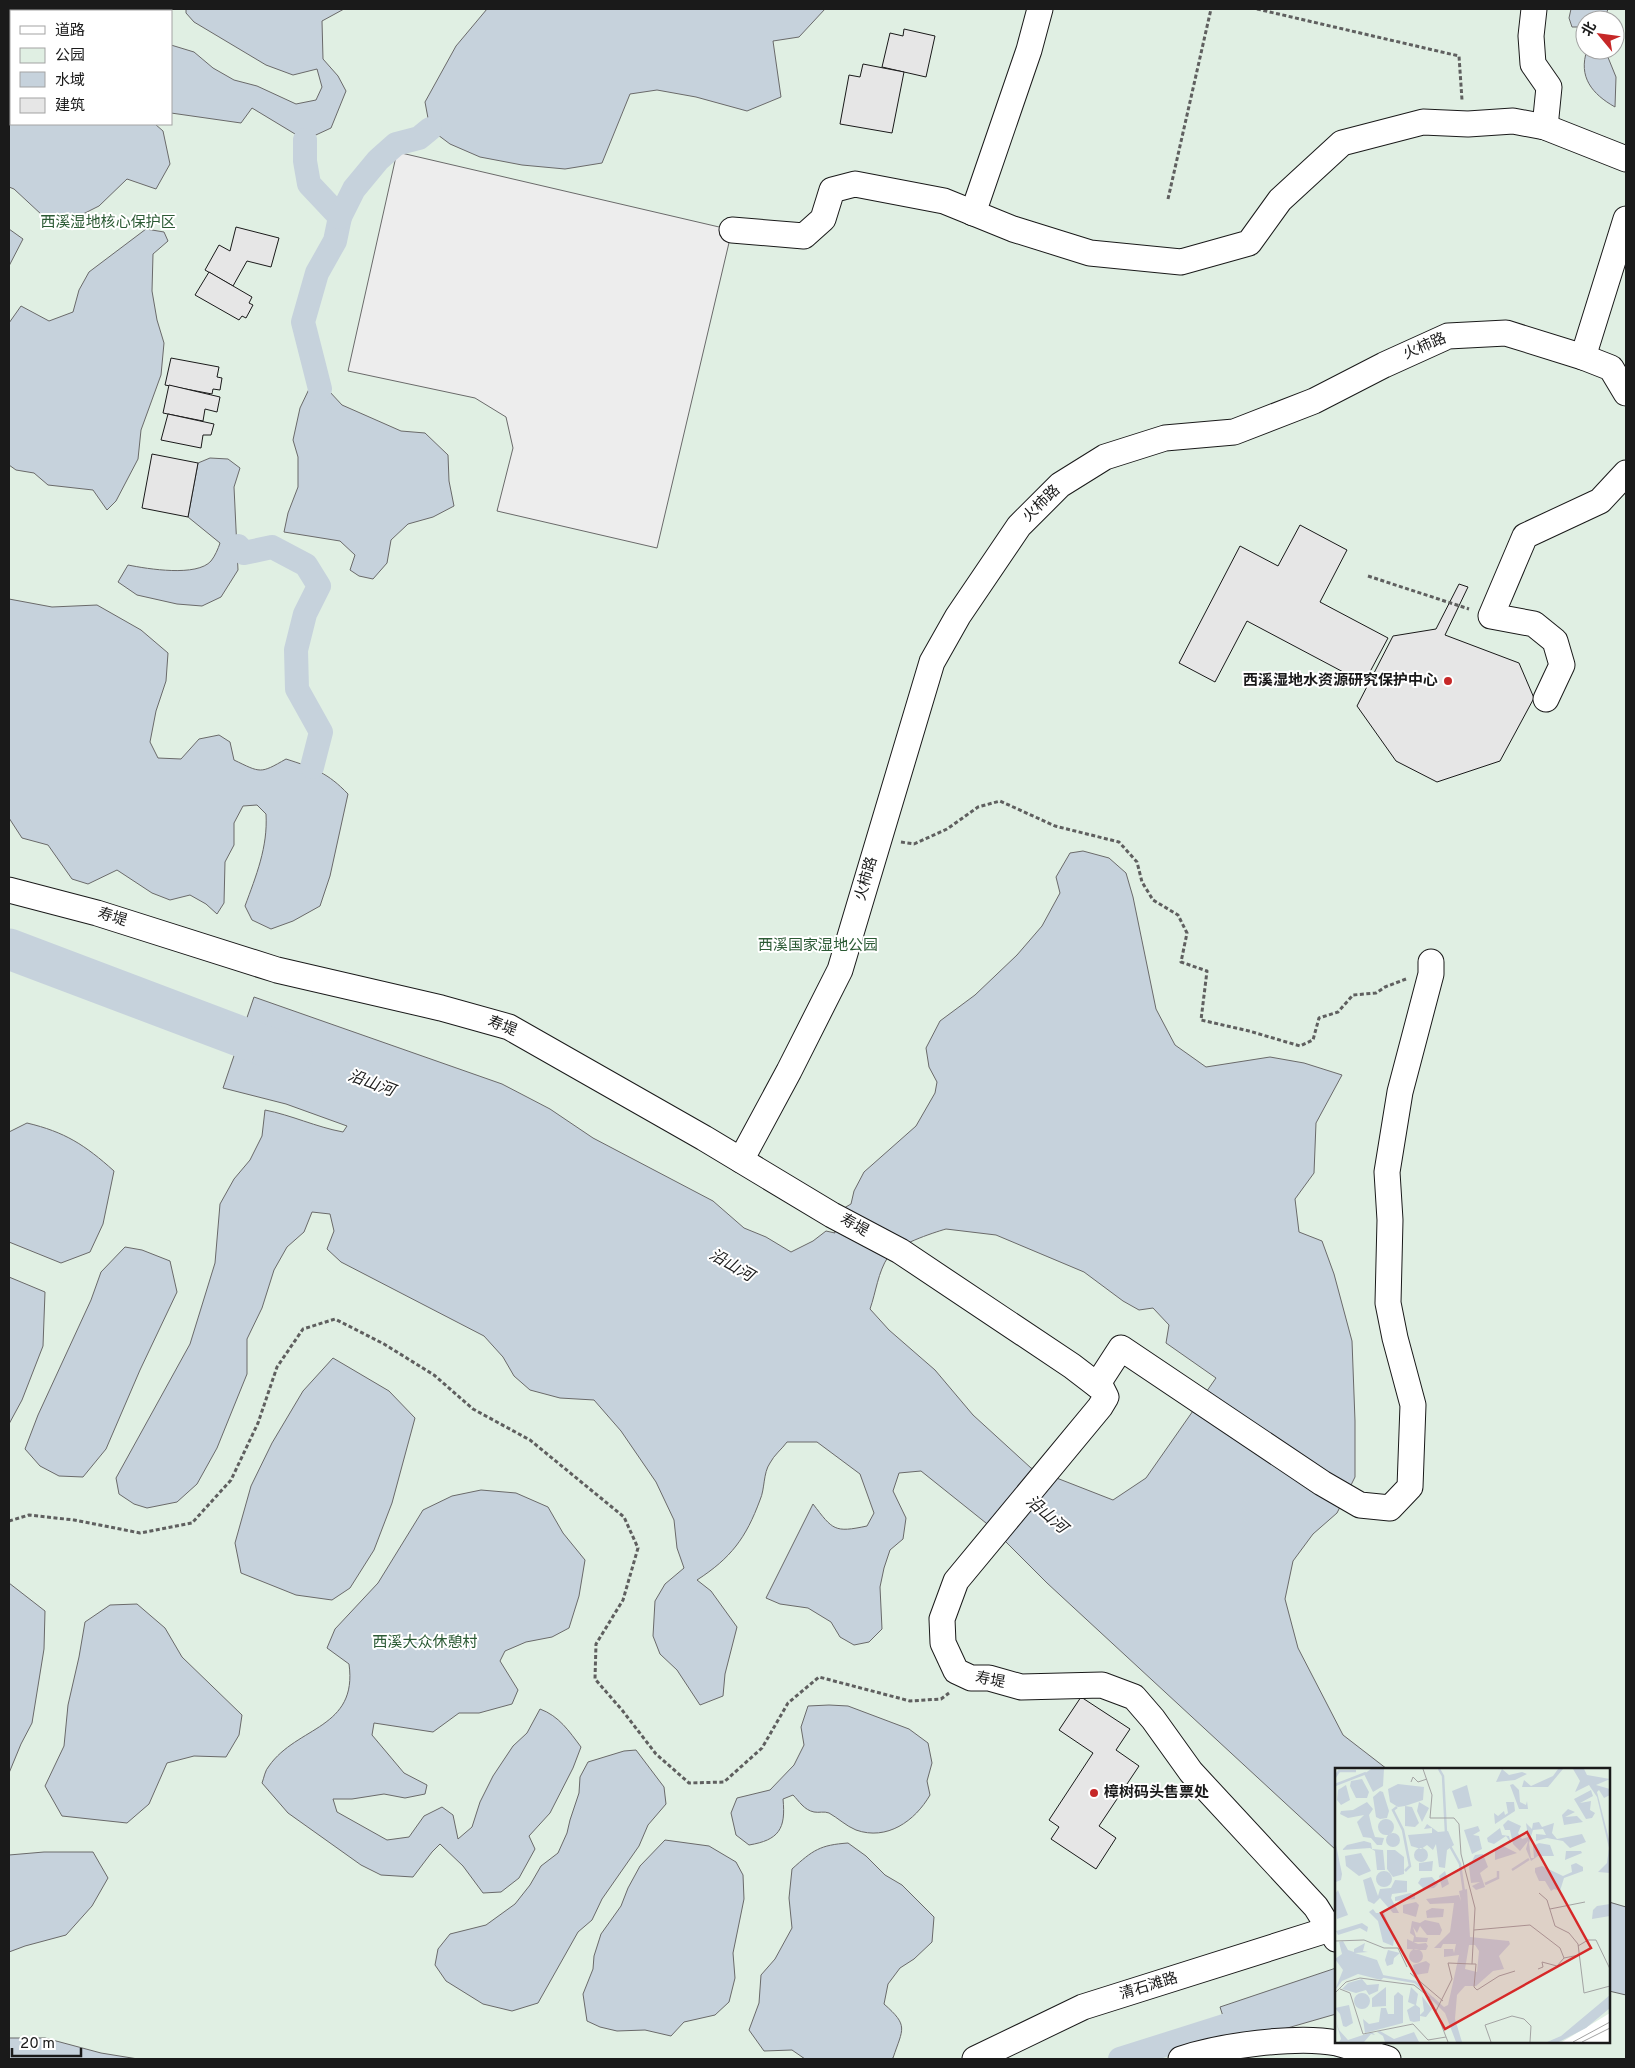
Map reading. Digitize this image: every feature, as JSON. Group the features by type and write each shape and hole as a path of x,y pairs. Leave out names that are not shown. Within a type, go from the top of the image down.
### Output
{"street":[{"path":"973,213 1040,9"},
{"path":"1534,9 1531,36 1533,64 1549,87 1545,127"},
{"path":"732,230 804,236 823,219 832,190 855,184 944,201 1013,229 1090,253 1181,262 1249,243 1280,200 1342,143 1423,122 1464,124 1513,121 1545,127 1626,159"},
{"path":"1583,357 1626,219"},
{"name":"火柿路","path":"741,1160 840,970 932,662 958,616 1019,526 1060,485 1105,457 1165,438 1234,432 1314,401 1384,365 1448,336 1506,333 1583,357 1611,368 1626,392"},
{"path":"1546,700 1562,665 1556,641 1534,624 1491,616 1525,536 1600,500 1626,472"},
{"name":"寿堤","path":"9,890 97,913 277,970 440,1008 509,1027 832,1214 900,1251 1072,1366 1097,1385 1102,1389 1106,1397 1100,1407 956,1581 942,1619 943,1643 956,1671 970,1678 989,1678 1021,1687 1102,1685 1134,1697 1153,1719 1191,1772 1316,1907 1333,1934"},
{"path":"1097,1385 1122,1348 1322,1483 1360,1505 1390,1508 1410,1487 1413,1405 1395,1338 1388,1303 1390,1220 1387,1172 1400,1092 1431,974 1431,962"},
{"name":"清石滩路","path":"974,2059 1083,2007 1333,1934"},
{"path":"1181,2059 1198,2054 1285,2040 1335,2043"},
{"path":"1336,2043 1389,2059 1387,2043"}],"path":[{"path":"1168,199 1211,9"},
{"path":"1257,9 1459,56 1464,124"},
{"path":"1368,576 1491,616"},
{"path":"878,838 914,844 947,830 978,807 1000,801 1054,826 1119,842 1137,862 1142,882 1153,900 1178,915 1187,933 1181,962 1207,971 1201,1020 1249,1031 1300,1046 1313,1040 1318,1018 1338,1012 1353,995 1376,993 1408,979 1431,962"},
{"path":"9,1521 29,1516 74,1520 140,1533 192,1523 231,1480 258,1423 277,1367 303,1329 335,1319 384,1344 434,1375 473,1409 530,1440 624,1517 638,1548 623,1600 596,1644 595,1679 656,1754 689,1783 724,1782 762,1748 788,1703 819,1677 910,1701 941,1698 970,1678"}],"green space":[{"name":"西溪国家湿地公园","path":"9,9 1626,9 1626,2059 9,2059"}],"shaded area":[{"path":"397,152 732,230 657,548 497,511 513,448 506,417 475,398 348,371"}],"water":[{"path":"186,9 344,9 322,21 323,59 338,76 346,91 331,128 305,140 252,108 241,123 172,113 172,45 194,52 213,68 234,80 257,86 296,104 316,100 322,87 317,69 293,75 266,65 194,22 186,13"},
{"path":"487,9 825,9 799,37 773,41 781,97 747,111 696,97 657,90 630,94 602,163 565,169 522,165 480,157 450,144 430,129 425,102 456,46"},
{"path":"1571,9 1608,9 1575,10 1575,27 1572,27 1569,18"},
{"path":"1585,60 1609,60 1616,77 1615,107 1600,96 1589,84 1584,68"},
{"path":"9,102 10,125 156,125 163,131 170,164 156,189 127,179 99,206 79,216 42,215 14,189 9,187"},
{"path":"9,229 23,239 9,266"},
{"path":"146,229 164,232 168,241 153,254 152,291 157,320 164,343 161,375 141,430 138,459 116,501 107,510 93,490 48,485 34,473 16,470 9,465 9,323 21,306 49,321 73,312 79,290 89,272"},
{"path":"310,387 329,391 342,405 401,431 425,433 448,455 449,481 454,506 433,517 408,524 391,540 387,563 373,579 359,576 350,570 355,555 340,541 284,532 288,513 298,487 298,457 293,440 300,408"},
{"path":"210,458 228,459 240,468 234,487 238,570 221,597 202,606 177,604 137,595 118,582 128,565 159,570 195,569 204,566 215,555 220,543 188,517 198,463"},
{"path":"9,599 52,607 97,605 141,630 168,653 166,681 156,711 150,742 158,758 181,759 199,739 219,735 230,742 234,760 260,770 271,767 286,759 320,772 334,781 348,794 330,876 320,906 293,921 271,929 252,920 245,906 263,850 266,826 266,814 257,805 243,806 234,823 234,845 225,862 224,903 217,914 206,904 190,895 170,900 152,893 117,870 88,884 72,879 48,845 22,838 9,818"},
{"path":"1083,851 1109,858 1126,873 1133,897 1156,1009 1175,1045 1206,1067 1270,1057 1304,1063 1342,1075 1316,1123 1314,1173 1295,1199 1299,1232 1322,1241 1334,1274 1352,1341 1355,1477 1337,1513 1313,1534 1293,1561 1285,1599 1298,1648 1343,1735 1386,1768 1335,1768 1335,1849 1047,1583 991,1527 921,1471 899,1473 893,1491 906,1518 903,1539 890,1550 884,1568 880,1587 882,1629 869,1642 854,1645 840,1637 831,1622 808,1608 780,1604 766,1598 813,1504 830,1524 841,1529 867,1526 874,1513 860,1474 817,1442 787,1442 768,1467 762,1496 743,1536 719,1564 697,1580 711,1591 737,1627 725,1674 723,1696 700,1705 677,1670 660,1654 653,1636 655,1601 665,1584 684,1568 677,1548 674,1520 656,1482 621,1431 594,1400 560,1398 530,1390 514,1376 503,1357 484,1336 341,1262 327,1249 334,1231 330,1214 312,1212 304,1232 287,1247 274,1270 262,1308 247,1339 247,1374 217,1448 197,1484 177,1502 147,1508 134,1504 119,1494 116,1478 190,1344 215,1263 220,1204 234,1179 250,1160 262,1136 265,1110 343,1132 347,1126 286,1104 223,1088 254,997 502,1084 550,1109 593,1138 713,1201 744,1228 766,1237 791,1252 813,1241 826,1231 835,1233 832,1215 851,1204 854,1191 864,1172 916,1126 935,1093 937,1082 929,1067 926,1048 940,1021 975,995 1017,955 1042,926 1060,893 1056,877 1070,853","holes":["946,1229 996,1235 1084,1272 1123,1301 1139,1310 1153,1308 1169,1325 1166,1343 1216,1378 1146,1478 1113,1500 1031,1468 973,1415 935,1370 889,1330 870,1309 879,1276 888,1257 898,1248"]},
{"path":"27,1123 64,1135 94,1154 114,1171 103,1224 90,1252 61,1263 9,1242 9,1132"},
{"path":"125,1247 142,1250 170,1261 177,1292 140,1370 106,1449 83,1477 59,1476 40,1466 25,1449 38,1415 91,1300 101,1272"},
{"path":"9,1277 45,1292 43,1346 22,1400 9,1424"},
{"path":"333,1358 389,1391 415,1418 392,1503 374,1550 350,1588 332,1600 296,1595 241,1573 235,1543 251,1486 272,1443 303,1391"},
{"path":"481,1490 516,1493 548,1507 563,1533 585,1560 579,1596 569,1628 552,1637 526,1642 505,1651 500,1661 518,1690 512,1704 479,1713 459,1713 433,1732 374,1723 372,1735 404,1773 427,1785 425,1794 405,1798 384,1794 352,1799 333,1799 337,1812 387,1840 409,1837 424,1816 442,1807 453,1815 458,1839 472,1827 480,1802 493,1776 513,1746 527,1733 540,1709 547,1712 563,1725 581,1747 573,1768 550,1813 529,1836 535,1849 519,1878 501,1892 483,1893 463,1866 440,1844 413,1877 381,1875 361,1865 288,1813 262,1783 268,1768 281,1753 323,1724 335,1714 344,1702 349,1685 349,1664 327,1648 335,1629 378,1583 423,1510 452,1496"},
{"path":"9,1583 45,1611 44,1649 32,1723 9,1773"},
{"path":"137,1604 165,1628 182,1657 242,1715 239,1735 226,1757 194,1756 167,1763 149,1804 127,1823 62,1816 45,1786 64,1746 68,1705 85,1622 110,1605"},
{"path":"808,1706 848,1706 909,1729 928,1743 932,1763 927,1781 930,1795 916,1813 899,1826 889,1831 867,1833 856,1830 829,1813 810,1811 793,1795 783,1799 783,1818 774,1836 759,1843 749,1845 736,1835 731,1813 737,1798 770,1790 794,1765 804,1745 801,1727"},
{"path":"636,1750 664,1787 666,1804 648,1825 639,1846 602,1899 592,1920 578,1932 538,2003 512,2011 483,2004 446,1981 435,1965 438,1949 450,1934 486,1925 515,1904 530,1885 541,1866 558,1853 567,1833 579,1793 580,1777 588,1762 624,1751"},
{"path":"665,1840 709,1846 736,1862 743,1875 744,1899 733,1953 735,1978 729,2002 715,2015 684,2022 671,2036 645,2030 617,2031 600,2027 587,2021 583,1994 593,1969 594,1956 601,1934 621,1906 640,1866"},
{"path":"848,1843 866,1856 885,1875 902,1885 934,1917 932,1942 914,1959 900,1968 888,1984 884,2004 892,2011 902,2028 893,2058 805,2059 792,2050 764,2051 749,2030 759,2003 761,1975 775,1959 792,1928 789,1898 792,1869 817,1850 830,1845"},
{"path":"44,1852 93,1852 108,1878 92,1906 66,1935 9,1952 9,1855"},
{"path":"1610,1902 1626,1907 1626,1995 1610,1991"},
{"path":"1335,1968 1335,2014 1232,2044 1220,2007"},
{"path":"9,2038 45,2038 101,2053 138,2059 9,2059"}],"building":[{"path":"904,29 935,36 926,77 882,67 890,33 903,36"},
{"path":"863,64 904,72 892,133 840,124 849,75 860,77"},
{"path":"236,227 279,238 271,267 247,261 233,286 205,270 219,245 230,251"},
{"path":"209,272 252,297 249,303 253,305 246,318 242,316 239,320 195,295"},
{"path":"171,358 219,367 217,377 222,378 220,390 213,389 212,394 165,385"},
{"path":"169,385 220,397 217,412 205,409 203,421 163,413"},
{"path":"168,414 214,424 211,435 203,435 201,448 161,440"},
{"path":"152,454 198,463 188,517 142,508"},
{"path":"1300,525 1347,550 1320,602 1388,638 1364,683 1247,621 1215,682 1179,663 1240,546 1278,566"},
{"name":"西溪湿地水资源研究保护中心","path":"1459,584 1468,587 1445,635 1519,663 1534,698 1500,761 1437,782 1396,761 1357,706 1393,636 1436,629"},
{"name":"樟树码头售票处","path":"1081,1697 1130,1729 1116,1750 1139,1766 1099,1826 1116,1838 1096,1869 1051,1839 1059,1827 1049,1820 1093,1753 1059,1730"}],"waterway":[{"path":"340,217 354,189 378,160 396,144 419,138 430,129"},
{"path":"305,140 305,161 309,184 340,217 335,241 317,273 303,322 320,389"},
{"path":"238,546 244,553 272,547 306,565 319,586 305,614 296,650 297,689 321,732 312,767"},
{"name":"沿山河","path":"9,949 292,1056"},
{"path":"1120,2059 1256,2016"}],"place":[{"name":"西溪湿地水资源研究保护中心","path":"1448,681"},
{"name":"樟树码头售票处","path":"1094,1793"}],"park label":[{"name":"西溪湿地核心保护区","path":"108,223"},
{"name":"西溪大众休憩村","path":"425,1643"}]}
